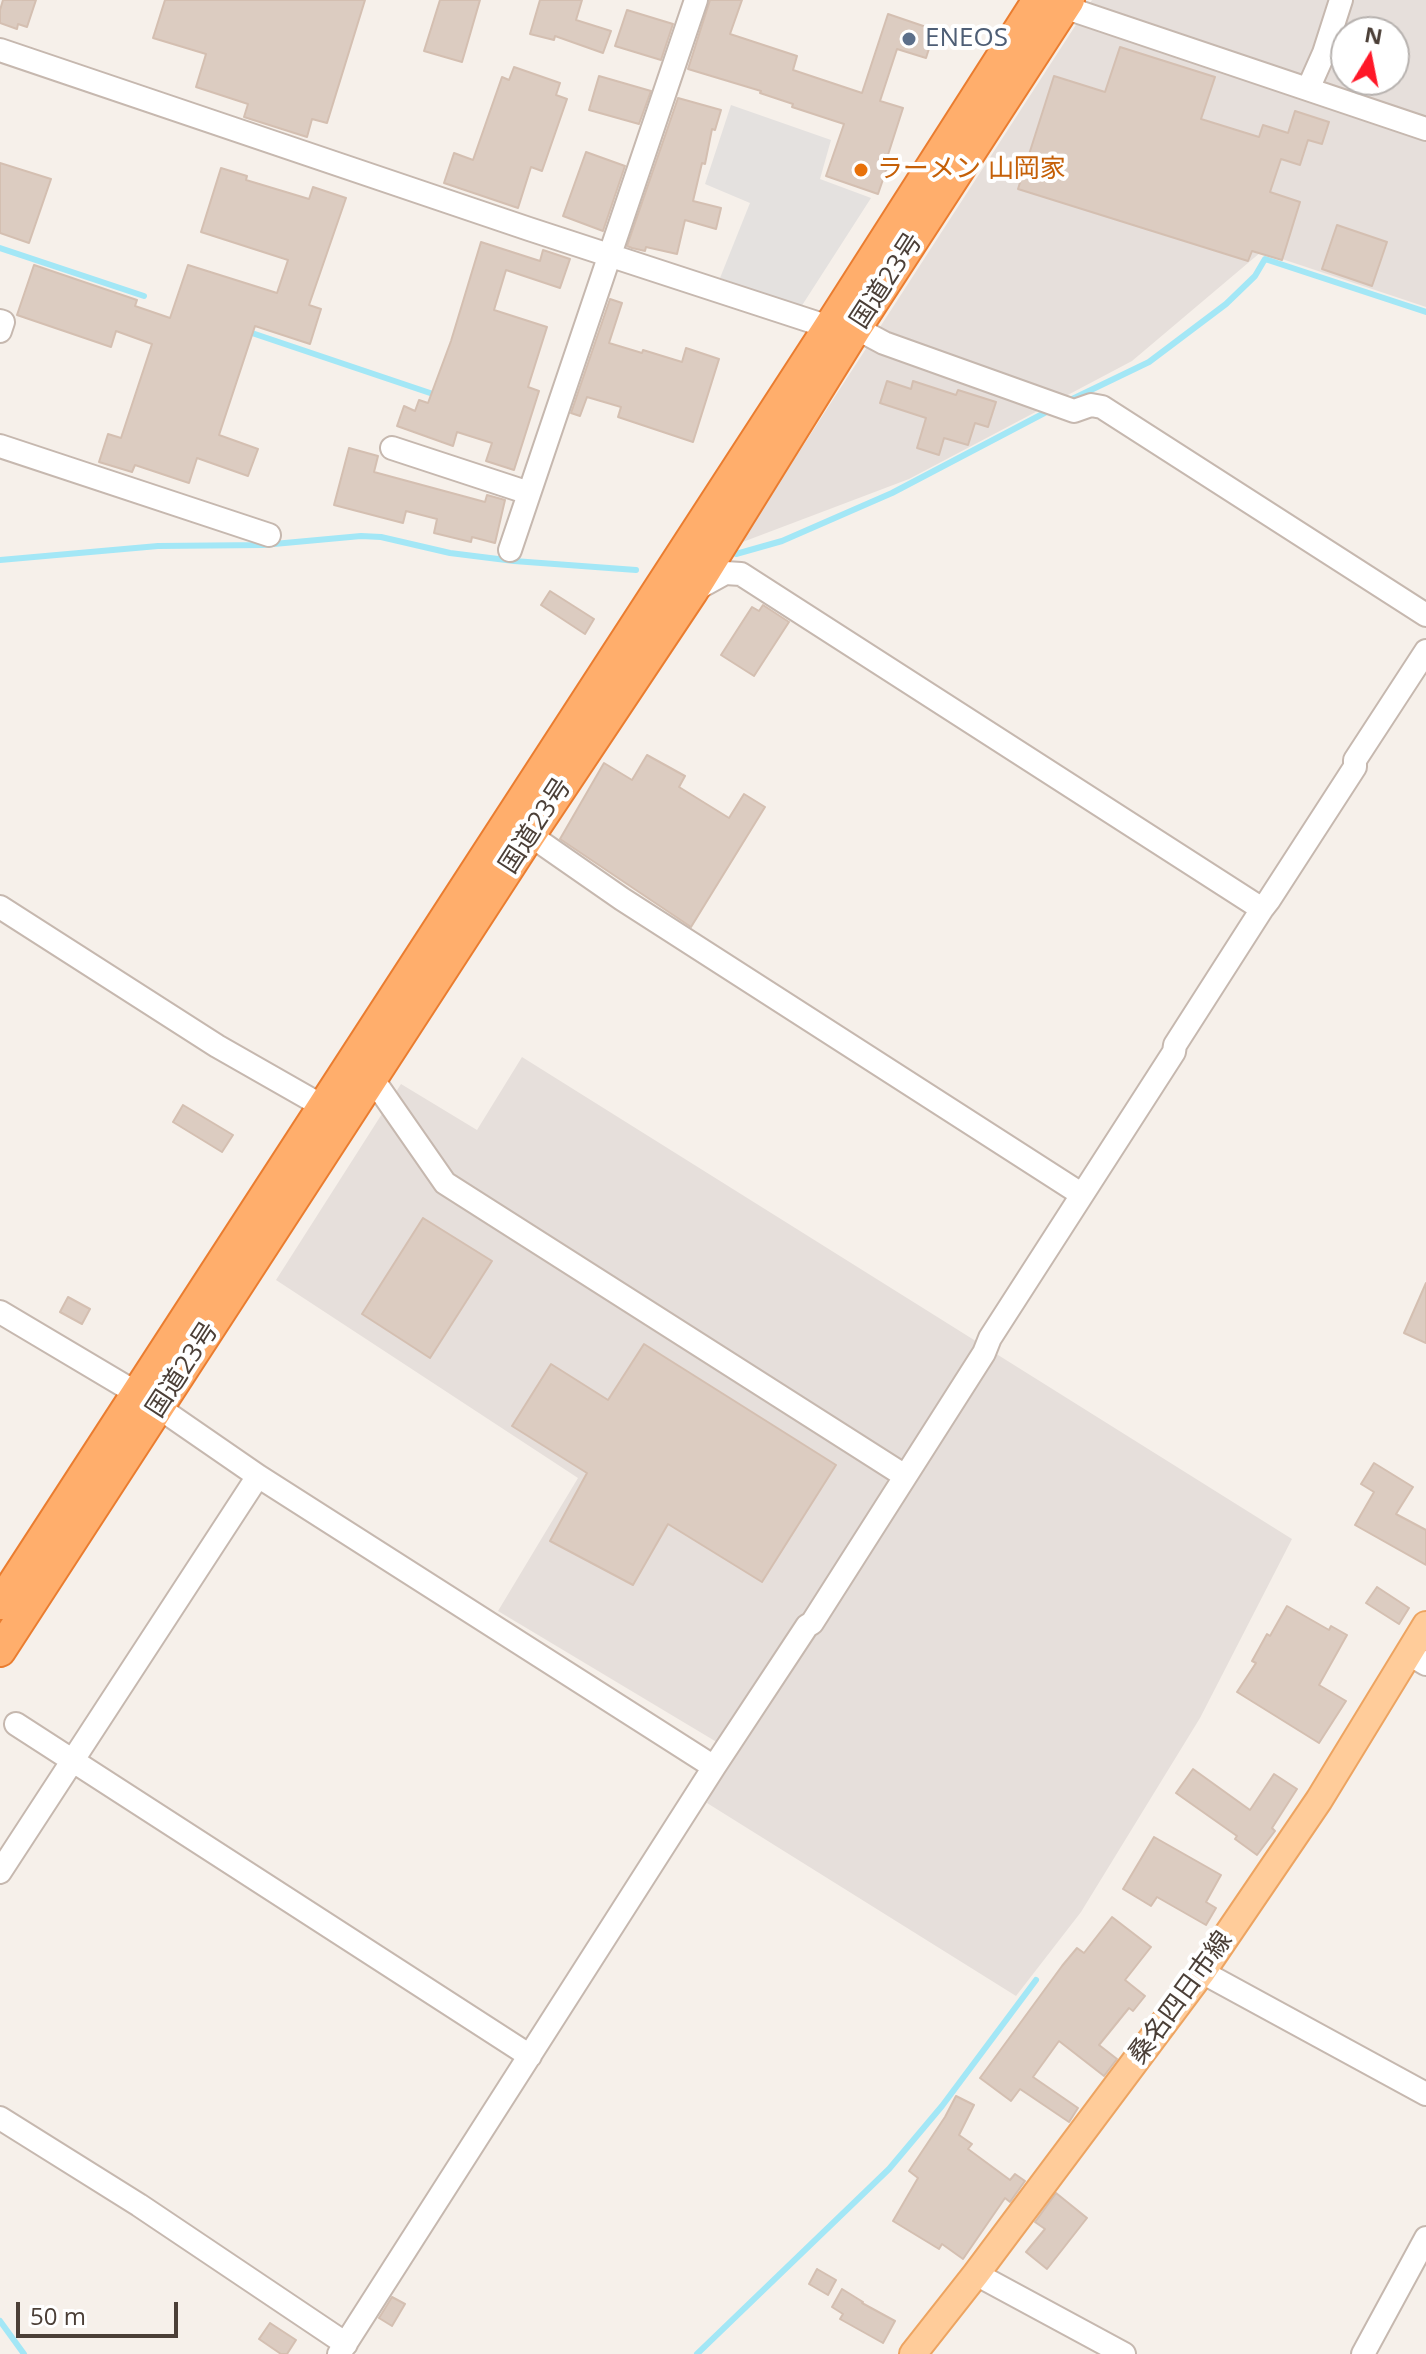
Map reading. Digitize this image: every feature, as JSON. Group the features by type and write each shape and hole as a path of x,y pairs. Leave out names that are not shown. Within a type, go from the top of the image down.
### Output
{"highway":[{"name":"国道23号","path":"0,1651 324,1107 843,328 1053,2"},
{"name":"国道23号","path":"0,1604 148,1401 372,1078 692,592 843,328"}],"main road":[{"name":"桑名四日市線","path":"913,2354 1202,1972 1418,1659 1426,1625"}],"street":[{"path":"510,550 696,0"},
{"path":"1308,89 1324,53 1341,0"},
{"path":"1053,2 1426,129"},
{"path":"0,50 609,254 843,328 1074,411 1091,405 1102,407 1426,615"},
{"path":"0,321 3,322 0,331"},
{"path":"0,446 269,535"},
{"path":"392,448 529,493"},
{"path":"692,592 725,573 741,574 1262,909"},
{"path":"0,2118 139,2205 343,2349 714,1767 807,1626 812,1623 1426,651"},
{"path":"530,835 622,899 1081,1194"},
{"path":"0,907 217,1046 324,1107"},
{"path":"372,1078 445,1183 905,1476"},
{"path":"0,1312 148,1401 258,1476 714,1767"},
{"path":"0,1872 258,1476"},
{"path":"16,1724 530,2056"},
{"path":"1202,1972 1426,2094"},
{"path":"1363,2354 1426,2238"},
{"path":"976,2274 1124,2354"}],"shaded area":[{"path":"1092,0 1426,0 1426,307 1261,252 1132,361 909,479 740,543"},
{"path":"731,105 831,140 820,179 871,198 801,307 720,278 750,203 705,184"},
{"path":"522,1057 1292,1539 1200,1718 1081,1912 1016,1996 707,1803 730,1750 498,1611 578,1478 276,1280 401,1084 477,1130"}],"building":[{"path":"3,0 36,0 27,27 18,24 17,29 0,23"},
{"path":"165,0 365,0 327,123 312,119 307,137 244,117 248,104 196,87 206,54 153,38"},
{"path":"440,0 480,0 462,62 424,51"},
{"path":"540,0 582,0 576,20 611,31 603,53 555,36 554,40 530,34"},
{"path":"710,0 742,0 730,34 797,56 793,70 862,93 888,14 935,30 926,58 897,49 880,101 903,108 878,194 826,176 844,124 792,107 793,104 761,91 688,69"},
{"path":"627,10 673,24 661,60 615,46"},
{"path":"1120,47 1215,77 1201,119 1259,137 1263,125 1288,133 1295,111 1329,122 1322,144 1308,140 1300,165 1281,159 1270,192 1300,202 1282,260 1252,251 1248,261 1018,189 1054,76 1105,92"},
{"path":"514,67 560,83 556,95 567,99 542,171 531,167 518,208 444,183 454,153 473,160 502,77 509,80"},
{"path":"599,76 651,91 639,124 589,110"},
{"path":"678,98 721,110 715,130 712,129 693,201 721,208 716,229 685,220 677,254 646,247 645,251 632,248 627,246"},
{"path":"586,152 625,166 603,231 563,216"},
{"path":"0,163 51,179 29,243 0,233"},
{"path":"221,168 247,176 246,180 309,199 313,187 346,198 309,305 321,309 310,344 255,326 219,435 258,449 248,476 197,458 189,483 135,465 132,472 99,462 108,434 121,438 152,344 116,331 111,347 17,315 34,265 137,300 135,306 170,318 188,265 277,293 288,260 201,232"},
{"path":"1337,225 1387,242 1372,286 1322,269"},
{"path":"481,242 540,261 543,250 570,259 560,288 506,270 494,310 547,327 528,387 539,391 514,470 486,461 492,443 457,432 453,446 397,426 404,406 415,411 419,400 428,403 451,341"},
{"path":"610,299 622,303 609,343 682,362 686,348 719,359 693,442 618,417 621,407 587,397 580,416 571,413"},
{"path":"887,381 911,389 913,381 956,395 958,390 996,402 988,427 975,423 968,445 944,438 939,455 917,448 926,418 880,403"},
{"path":"349,448 378,456 374,472 485,502 487,495 505,500 495,543 472,537 471,542 434,533 437,519 406,511 403,523 334,505"},
{"path":"550,591 594,619 585,634 541,605"},
{"path":"763,605 789,622 754,676 721,655 752,607 759,611"},
{"path":"647,755 685,776 679,787 729,818 744,794 765,807 691,927 560,839 604,763 632,780"},
{"path":"183,1105 233,1135 222,1152 173,1122"},
{"path":"423,1218 492,1261 430,1358 362,1314"},
{"path":"1426,1283 1426,1343 1404,1333"},
{"path":"68,1297 90,1309 82,1324 60,1312"},
{"path":"644,1344 836,1465 762,1582 668,1524 633,1585 550,1541 587,1473 512,1426 551,1364 608,1400"},
{"path":"1374,1463 1413,1487 1396,1514 1426,1530 1426,1565 1355,1525 1374,1492 1361,1484"},
{"path":"1377,1587 1409,1608 1399,1624 1366,1603"},
{"path":"1287,1606 1329,1630 1331,1626 1347,1635 1319,1685 1346,1701 1319,1743 1237,1692 1256,1663 1252,1661 1267,1634 1270,1636"},
{"path":"1193,1769 1250,1810 1274,1774 1297,1789 1272,1828 1275,1831 1257,1855 1235,1839 1237,1836 1176,1793"},
{"path":"1154,1837 1221,1875 1206,1902 1216,1908 1206,1925 1157,1897 1151,1906 1123,1889"},
{"path":"1112,1917 1151,1947 1125,1980 1145,1996 1133,2011 1129,2008 1099,2045 1117,2059 1104,2076 1059,2041 1033,2077 1078,2108 1069,2122 1020,2089 1011,2101 980,2078 1062,1966 1077,1948 1084,1953"},
{"path":"956,2096 974,2105 959,2135 972,2144 968,2149 1010,2180 1015,2174 1025,2181 1010,2202 1005,2198 963,2259 942,2244 939,2249 893,2221 918,2178 909,2171"},
{"path":"1056,2193 1087,2218 1047,2269 1026,2252 1045,2229 1035,2222"},
{"path":"817,2269 836,2280 828,2295 809,2284"},
{"path":"842,2289 895,2321 883,2343 840,2319 843,2314 832,2307"},
{"path":"392,2297 405,2304 392,2326 379,2318"},
{"path":"270,2323 296,2340 287,2354 281,2354 259,2339"}],"waterway":[{"path":"0,248 144,296"},
{"path":"1066,402 1149,362 1226,304 1255,276 1265,259 1426,312"},
{"path":"246,331 436,395"},
{"path":"736,554 782,541 892,493 1052,409"},
{"path":"0,560 158,546 263,545 361,536 381,537 450,553 514,561 636,570"},
{"path":"697,2354 889,2169 942,2106 1036,1980"},
{"path":"0,2321 24,2354"}],"place":[{"name":"ENEOS","path":"909,39"},
{"name":"ラーメン 山岡家","path":"861,170"}]}
